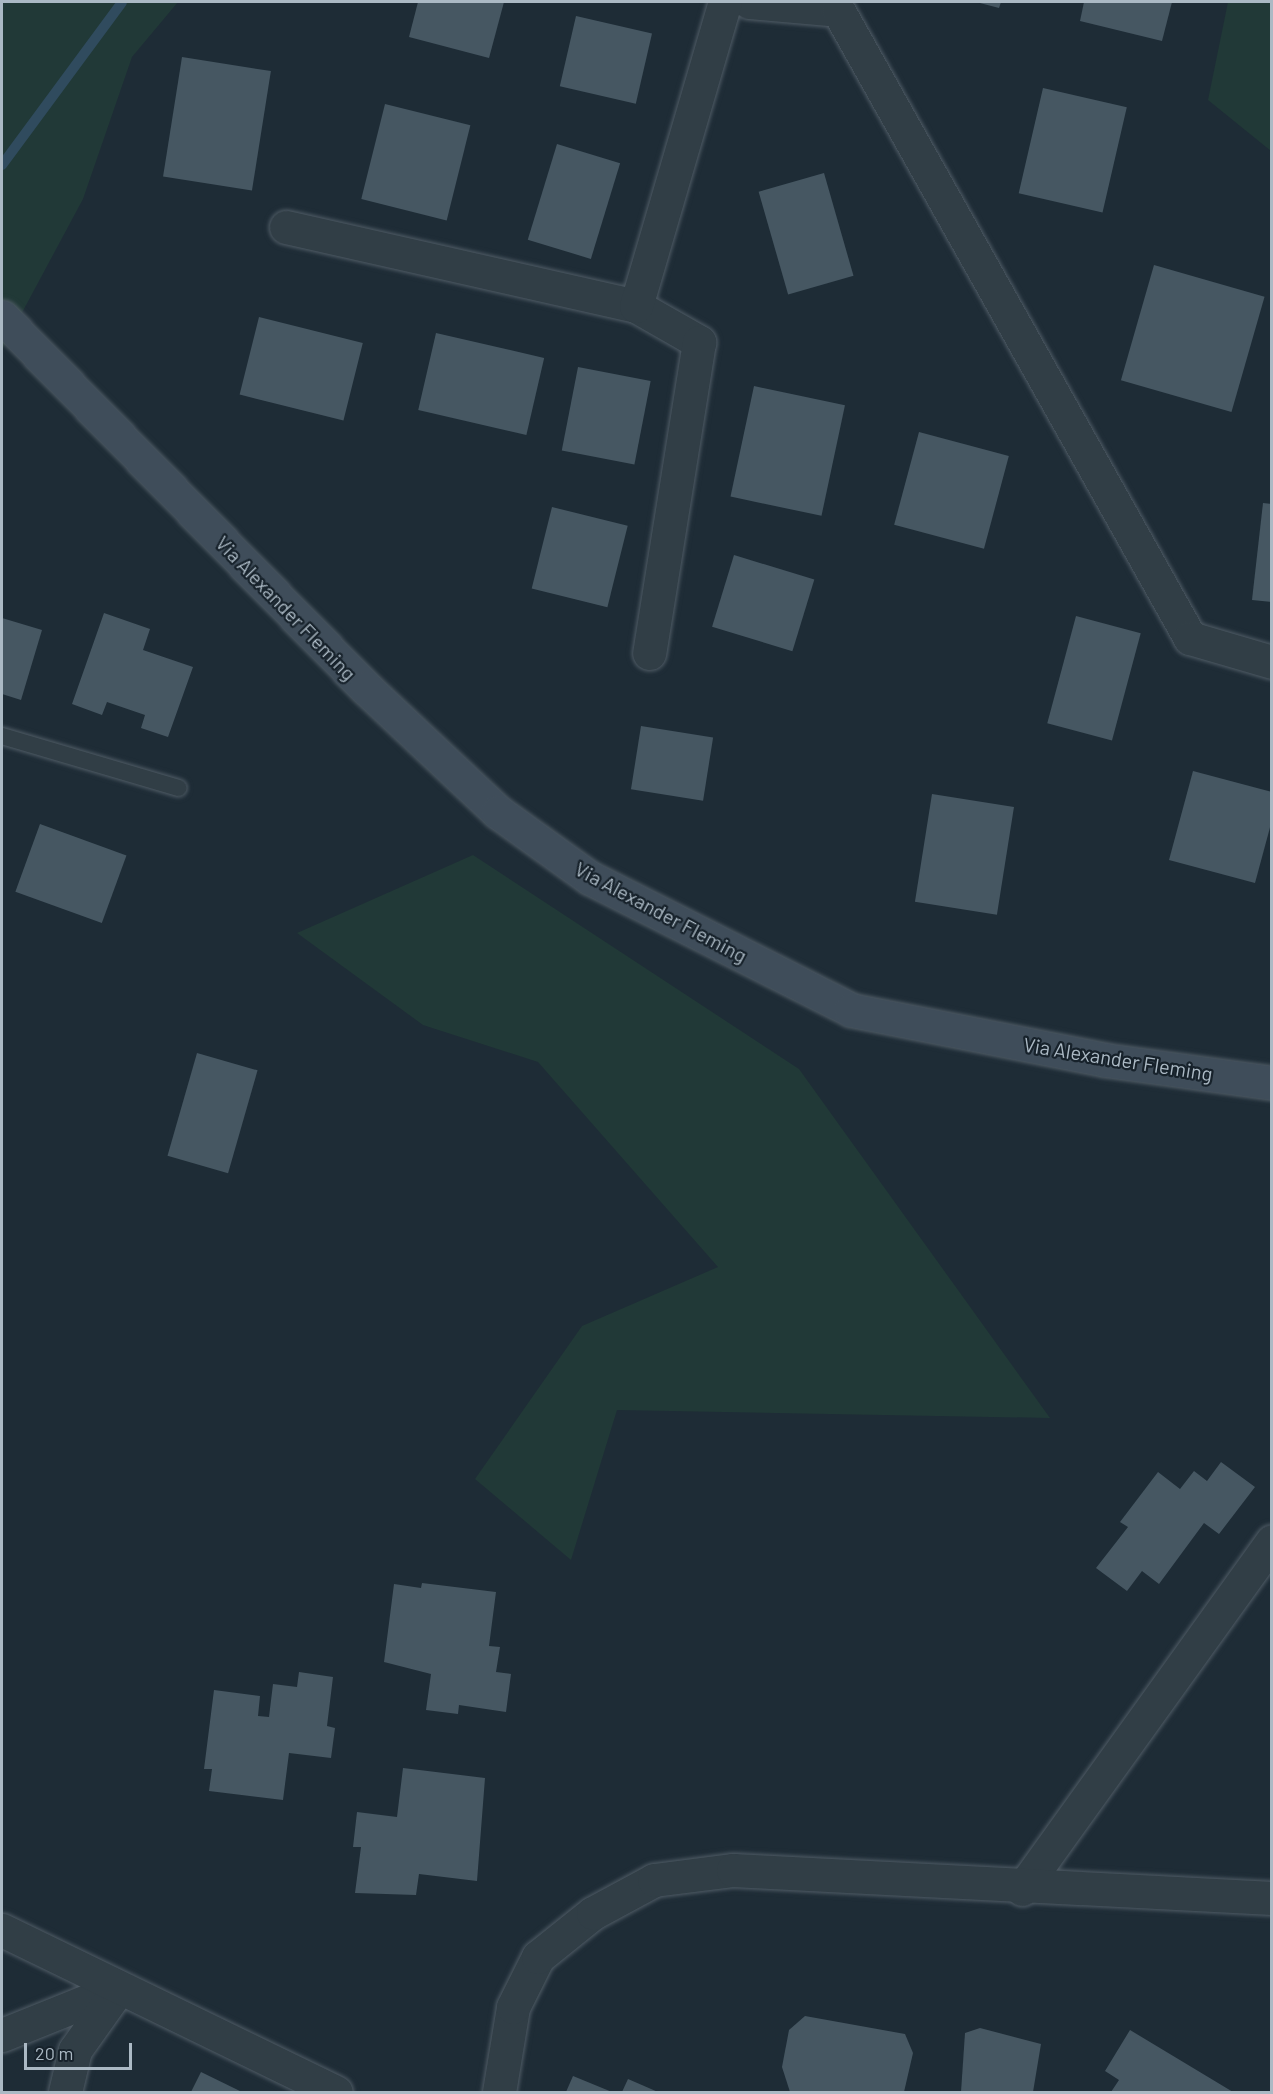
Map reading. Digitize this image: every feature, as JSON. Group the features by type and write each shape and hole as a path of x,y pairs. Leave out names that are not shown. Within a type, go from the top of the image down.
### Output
{"main road":[{"name":"Via Alexander Fleming","path":"2,317 374,696 498,813 590,878 851,1010 1105,1060 1272,1083"}],"street":[{"path":"636,306 725,2"},
{"path":"749,2 839,6 1190,638 1272,662"},
{"path":"286,227 636,306 699,342 649,653"},
{"path":"1022,1889 1272,1541"},
{"path":"499,2092 513,2007 538,1957 593,1913 654,1880 734,1870 1022,1889 1272,1898"},
{"path":"2,1930 336,2092"},
{"path":"2,2035 119,1988"},
{"path":"65,2092 75,2050 119,1988"}],"lane":[{"path":"2,736 179,788"}],"green space":[{"path":"2,2 178,2 132,57 83,199 2,350"},
{"path":"1228,2 1271,2 1271,151 1208,100"},
{"path":"473,855 799,1069 1050,1418 617,1410 571,1560 475,1479 582,1326 718,1267 538,1062 423,1025 297,933"}],"building":[{"path":"418,2 504,2 489,58 409,37"},
{"path":"976,2 1001,2 999,8"},
{"path":"1084,2 1172,2 1162,41 1080,21"},
{"path":"576,16 652,34 636,104 560,86"},
{"path":"182,57 271,71 252,191 163,177"},
{"path":"1043,88 1127,107 1103,213 1019,193"},
{"path":"385,104 470,125 447,220 361,199"},
{"path":"557,144 620,163 591,259 528,240"},
{"path":"824,173 853,276 788,295 759,192"},
{"path":"1154,265 1265,297 1231,412 1121,380"},
{"path":"259,317 363,343 343,421 240,395"},
{"path":"436,333 544,358 526,435 418,410"},
{"path":"578,367 651,381 634,465 562,450"},
{"path":"754,386 845,405 821,516 731,497"},
{"path":"919,432 1009,456 984,549 894,525"},
{"path":"1263,503 1272,504 1272,602 1252,600"},
{"path":"552,507 628,526 607,607 532,589"},
{"path":"734,555 814,580 792,651 712,627"},
{"path":"104,613 150,629 143,650 193,667 168,737 141,728 145,715 107,702 102,715 72,704"},
{"path":"1076,616 1141,633 1112,741 1047,723"},
{"path":"2,618 42,630 21,700 2,694"},
{"path":"641,726 713,737 703,801 631,789"},
{"path":"1193,771 1272,792 1272,820 1255,883 1169,860"},
{"path":"932,794 1014,807 997,915 915,902"},
{"path":"40,824 126,855 102,923 15,892"},
{"path":"197,1053 258,1070 228,1173 168,1156"},
{"path":"1221,1462 1255,1487 1219,1534 1204,1523 1159,1584 1142,1571 1127,1591 1096,1568 1128,1527 1120,1522 1158,1472 1180,1489 1194,1471 1207,1481"},
{"path":"422,1583 496,1592 489,1646 500,1647 496,1672 511,1674 506,1712 459,1705 458,1714 426,1710 431,1674 384,1662 394,1584 421,1588"},
{"path":"299,1672 333,1677 327,1726 335,1728 331,1758 289,1753 283,1800 209,1791 212,1769 204,1769 214,1690 260,1696 258,1716 269,1717 273,1684 297,1687"},
{"path":"403,1768 485,1778 477,1881 419,1874 416,1895 355,1893 361,1847 353,1847 357,1812 397,1817"},
{"path":"805,2016 905,2034 913,2053 904,2092 790,2092 782,2067 789,2030"},
{"path":"980,2028 1041,2044 1033,2092 961,2092 965,2033"},
{"path":"1130,2030 1233,2092 1111,2092 1119,2080 1105,2071"},
{"path":"201,2072 242,2092 191,2092"},
{"path":"573,2076 612,2092 566,2092"},
{"path":"628,2079 658,2092 622,2092"}],"waterway":[{"path":"2,165 122,2"}]}
